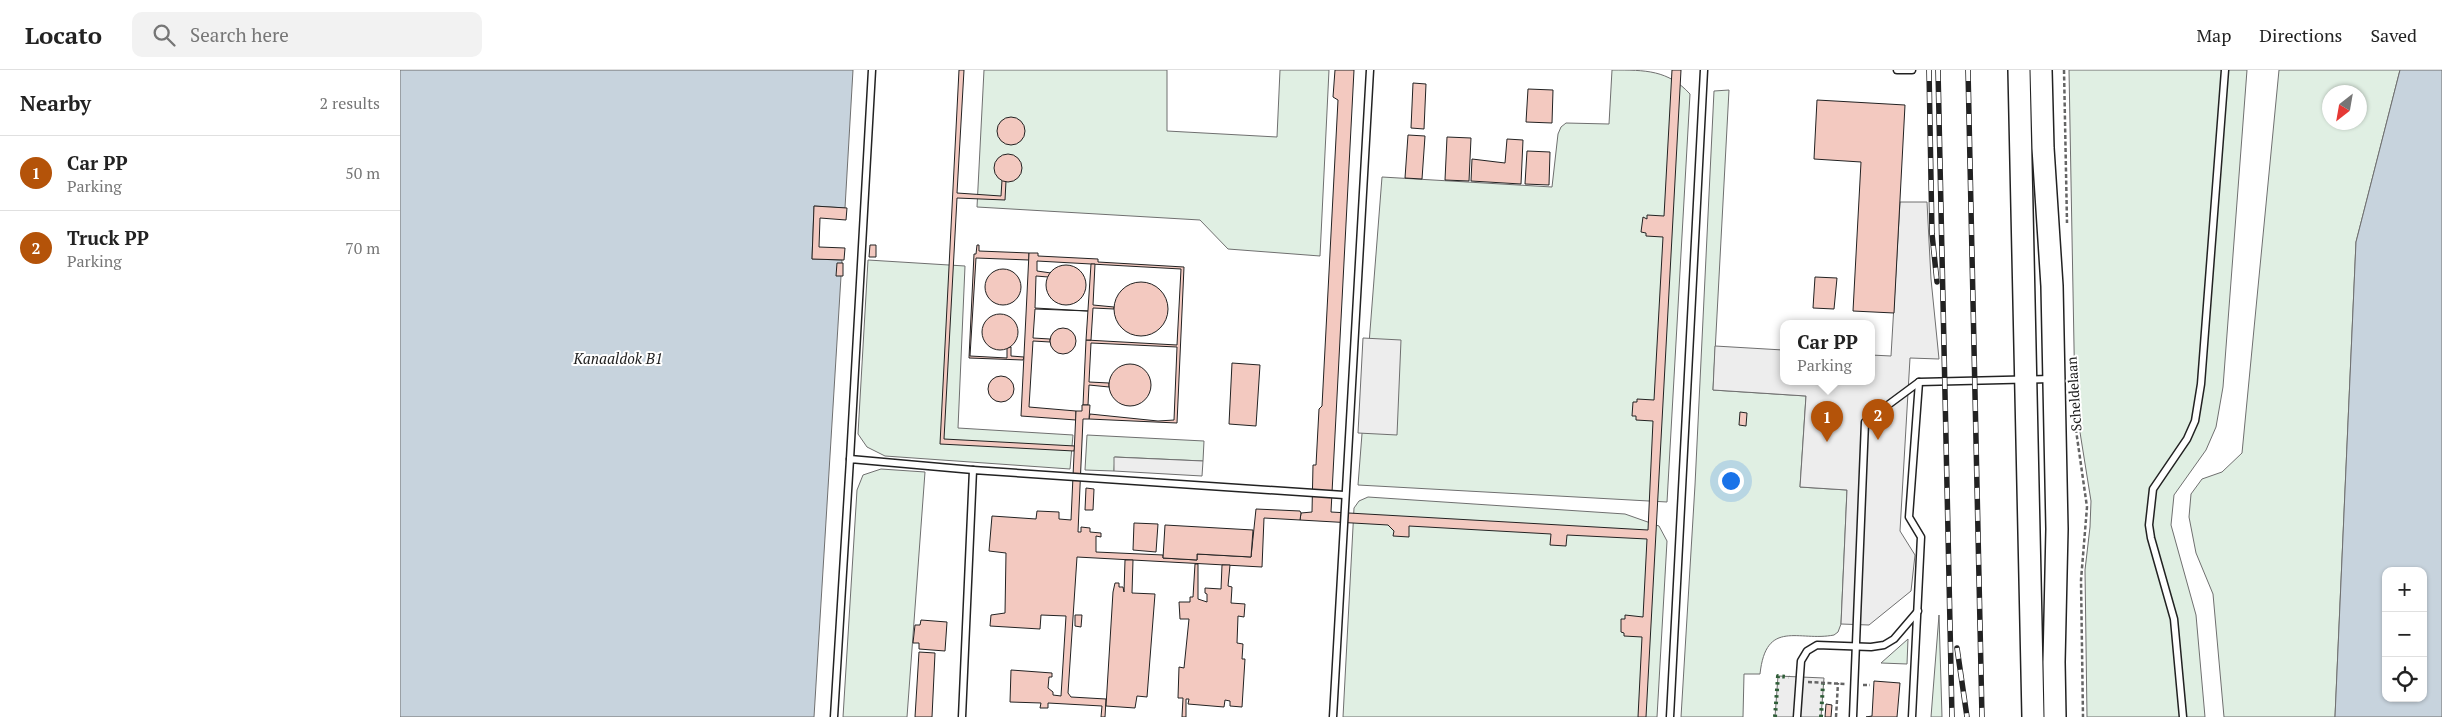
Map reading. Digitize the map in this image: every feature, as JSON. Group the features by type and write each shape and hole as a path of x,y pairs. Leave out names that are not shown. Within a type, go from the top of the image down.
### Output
{"main road":[{"path":"2019,70 2033,717"},
{"name":"Scheldelaan","path":"2041,70 2043,148 2052,286 2057,529 2054,662 2055,717"}],"lane":[{"path":"834,717 872,70"},
{"path":"1333,717 1344,495 1370,70"},
{"path":"1670,717 1704,70"},
{"path":"1897,70 1912,70"},
{"path":"2183,717 2174,619 2149,525 2153,489 2187,439 2195,421 2201,384 2225,70"},
{"name":"Scheldelaan","path":"1919,382 2054,379"},
{"path":"1912,717 1921,537 1909,518 1919,382"},
{"path":"1853,717 1865,422 1919,382"},
{"path":"850,459 972,470 1344,495"},
{"path":"962,717 972,470"},
{"path":"1797,717 1801,661 1807,651 1817,646 1884,645 1894,639 1918,611"}],"path":[{"path":"2064,70 2067,227"},
{"name":"Scheldelaan","path":"2074,413 2087,507 2081,580 2082,717"},
{"path":"1799,681 1870,685"},
{"path":"1836,717 1838,683"}],"green space":[{"path":"984,70 1167,70 1167,131 1277,137 1280,70 1329,70 1320,256 1228,249 1200,220 977,207"},
{"path":"1612,70 1646,71 1665,76 1682,86 1690,94 1667,502 1358,485 1382,177 1552,187 1558,134 1561,127 1566,123 1609,124"},
{"path":"2069,70 2247,70 2223,387 2216,427 2206,450 2174,495 2171,525 2196,615 2205,717 2087,717 2085,570 2091,501 2075,401"},
{"path":"2279,70 2400,70 2356,242 2335,717 2224,717 2213,594 2196,553 2189,517 2191,494 2202,479 2222,472 2242,453"},
{"path":"1729,90 1713,390 1806,396 1800,487 1847,490 1841,624 1838,632 1834,635 1786,636 1777,639 1769,645 1763,657 1760,674 1744,674 1743,717 1681,717 1695,485 1714,91"},
{"path":"868,260 965,266 958,428 1073,435 1070,469 885,456 867,447 858,434"},
{"path":"1087,435 1204,441 1203,461 1115,457 1114,471 1085,470"},
{"path":"881,469 925,472 907,717 843,717 857,490 863,475"},
{"path":"1368,497 1625,514 1659,526 1667,541 1657,717 1343,717 1354,508 1359,501"},
{"path":"1939,615 1942,717 1931,717"},
{"path":"1908,639 1907,664 1881,663"}],"shaded area":[{"path":"1900,202 1927,202 1931,279 1939,359 1910,358 1900,531 1915,555 1911,591 1869,625 1841,624 1847,490 1800,487 1806,396 1713,390 1715,346 1780,350 1780,385 1875,385 1875,355 1891,356"},
{"path":"1363,338 1401,340 1397,435 1358,433"},
{"path":"1114,457 1203,461 1202,476 1114,471"},
{"path":"1778,676 1824,678 1821,717 1775,717"}],"water":[{"name":"Kanaaldok B1","path":"400,70 853,70 845,208 814,206 812,259 842,260 814,717 400,717"},
{"path":"2400,70 2442,70 2442,717 2335,717 2356,242"}],"building":[{"path":"959,70 964,70 957,193 1001,196 1002,180 1006,181 1005,200 957,198 944,439 1075,446 1074,451 940,444"},
{"path":"1335,70 1354,70 1331,512 1648,530 1653,421 1636,420 1636,416 1632,416 1633,402 1637,402 1637,399 1654,400 1663,237 1646,236 1646,233 1641,232 1643,217 1647,219 1647,215 1664,216 1672,70 1681,70 1646,717 1638,717 1642,637 1624,636 1624,633 1621,632 1621,619 1625,619 1625,615 1643,617 1647,539 1567,535 1566,546 1550,545 1551,534 1409,526 1409,537 1393,536 1394,531 1388,525 1300,520 1301,513 1312,512 1313,465 1316,465 1319,409 1322,406 1338,100 1333,97"},
{"path":"1413,83 1426,84 1424,129 1411,128"},
{"path":"1528,89 1553,90 1552,123 1526,122"},
{"path":"1817,100 1905,105 1894,313 1853,311 1861,162 1814,159"},
{"path":"1011,117 1021,121 1025,131 1021,141 1011,145 1001,141 997,131 1001,121"},
{"path":"1408,135 1425,136 1422,179 1405,178"},
{"path":"1447,137 1471,138 1469,181 1445,180"},
{"path":"1507,139 1523,140 1521,184 1471,181 1472,159 1505,163"},
{"path":"1527,151 1550,152 1549,185 1525,184"},
{"path":"1008,154 1018,158 1022,168 1018,178 1008,182 998,178 994,168 998,158"},
{"path":"814,206 847,208 846,220 820,218 819,247 845,248 844,260 812,259"},
{"path":"870,245 876,245 876,257 869,257"},
{"path":"977,245 979,245 979,251 1029,253 1029,260 976,258 970,356 1007,358 1007,348 1011,347 1011,356 1024,357 1023,360 969,358 974,254 976,254"},
{"path":"1029,253 1038,253 1038,256 1098,259 1098,262 1184,267 1177,423 1089,419 1090,414 1158,421 1174,420 1177,347 1091,343 1089,382 1109,383 1109,387 1089,385 1088,405 1083,405 1086,340 1177,345 1181,269 1037,261 1037,271 1051,273 1048,277 1036,276 1035,308 1088,311 1035,309 1033,338 1050,339 1050,342 1033,341 1029,407 1076,411 1076,420 1021,416"},
{"path":"837,263 843,263 843,276 836,276"},
{"path":"1091,264 1095,264 1093,305 1114,307 1114,309 1093,308 1091,340 1086,340"},
{"path":"1066,265 1080,271 1086,285 1080,299 1066,305 1052,299 1046,285 1052,271"},
{"path":"1003,269 1010,270 1016,274 1020,280 1020,294 1016,300 1010,304 1003,305 996,304 990,300 986,294 985,287 986,280 990,274 996,270"},
{"path":"1815,277 1837,278 1834,309 1813,308"},
{"path":"1136,282 1146,282 1160,290 1166,299 1168,309 1166,319 1160,328 1146,336 1136,336 1126,331 1119,324 1114,314 1114,304 1119,294 1126,287"},
{"path":"1000,314 1013,319 1018,332 1013,345 1000,350 987,345 982,332 987,319"},
{"path":"1063,328 1072,332 1076,341 1072,350 1063,354 1054,350 1050,341 1054,332"},
{"path":"1232,363 1260,365 1256,426 1229,424"},
{"path":"1134,364 1142,367 1148,373 1151,385 1148,397 1142,403 1126,406 1118,403 1112,397 1109,381 1112,373 1118,367"},
{"path":"1001,376 1010,380 1014,389 1010,398 1001,402 992,398 988,389 992,380"},
{"path":"1082,405 1090,405 1089,419 1083,419 1078,532 1081,532 1081,527 1090,528 1090,532 1101,533 1101,537 1096,536 1096,552 1163,555 1163,558 1197,560 1197,554 1251,557 1256,509 1300,511 1301,513 1300,520 1264,518 1262,567 1077,557 1068,693 1071,697 1106,699 1105,717 1101,717 1102,706 1048,703 1048,708 1040,708 1041,703 1010,702 1011,670 1052,673 1052,677 1049,677 1048,688 1053,692 1053,695 1061,696 1066,616 1041,615 1040,629 990,626 991,615 1005,613 1006,553 989,551 992,516 1036,519 1037,511 1059,512 1059,519 1071,520 1076,411 1082,411"},
{"path":"1740,412 1747,413 1746,426 1739,425"},
{"path":"1086,488 1094,489 1093,510 1085,510"},
{"path":"1134,523 1158,524 1156,552 1133,550"},
{"path":"1165,525 1253,530 1251,557 1197,554 1197,560 1163,558"},
{"path":"1125,560 1133,560 1132,593 1155,594 1147,697 1137,696 1135,708 1106,706 1113,592 1115,583 1119,583 1119,587 1123,587 1124,592"},
{"path":"1195,564 1198,564 1198,599 1207,602 1205,588 1221,589 1222,565 1230,565 1228,586 1232,587 1231,603 1245,604 1244,617 1238,616 1237,643 1243,644 1242,659 1245,659 1242,707 1230,706 1230,701 1225,700 1224,707 1188,704 1189,699 1186,699 1186,717 1182,717 1183,698 1178,698 1179,667 1184,668 1189,619 1180,619 1179,602 1190,602 1190,597 1193,597"},
{"path":"1075,615 1082,615 1081,627 1075,626"},
{"path":"921,620 947,622 945,651 919,649 919,643 913,643 915,625 920,625"},
{"path":"919,652 935,653 932,717 915,717"},
{"path":"1874,681 1900,683 1897,717 1866,717 1872,716"},
{"path":"1826,704 1832,705 1831,717 1825,717"}],"railway":[{"path":"1929,70 1932,234 1937,282"},
{"path":"1938,70 1952,717"},
{"path":"1968,70 1982,717"},
{"path":"1957,648 1967,717"}],"hedge":[{"path":"1775,717 1778,676 1789,677"},
{"path":"1821,717 1823,684"}],"place":[{"name":"Truck PP","path":"1878,440"},
{"name":"Car PP","path":"1827,442"}]}
